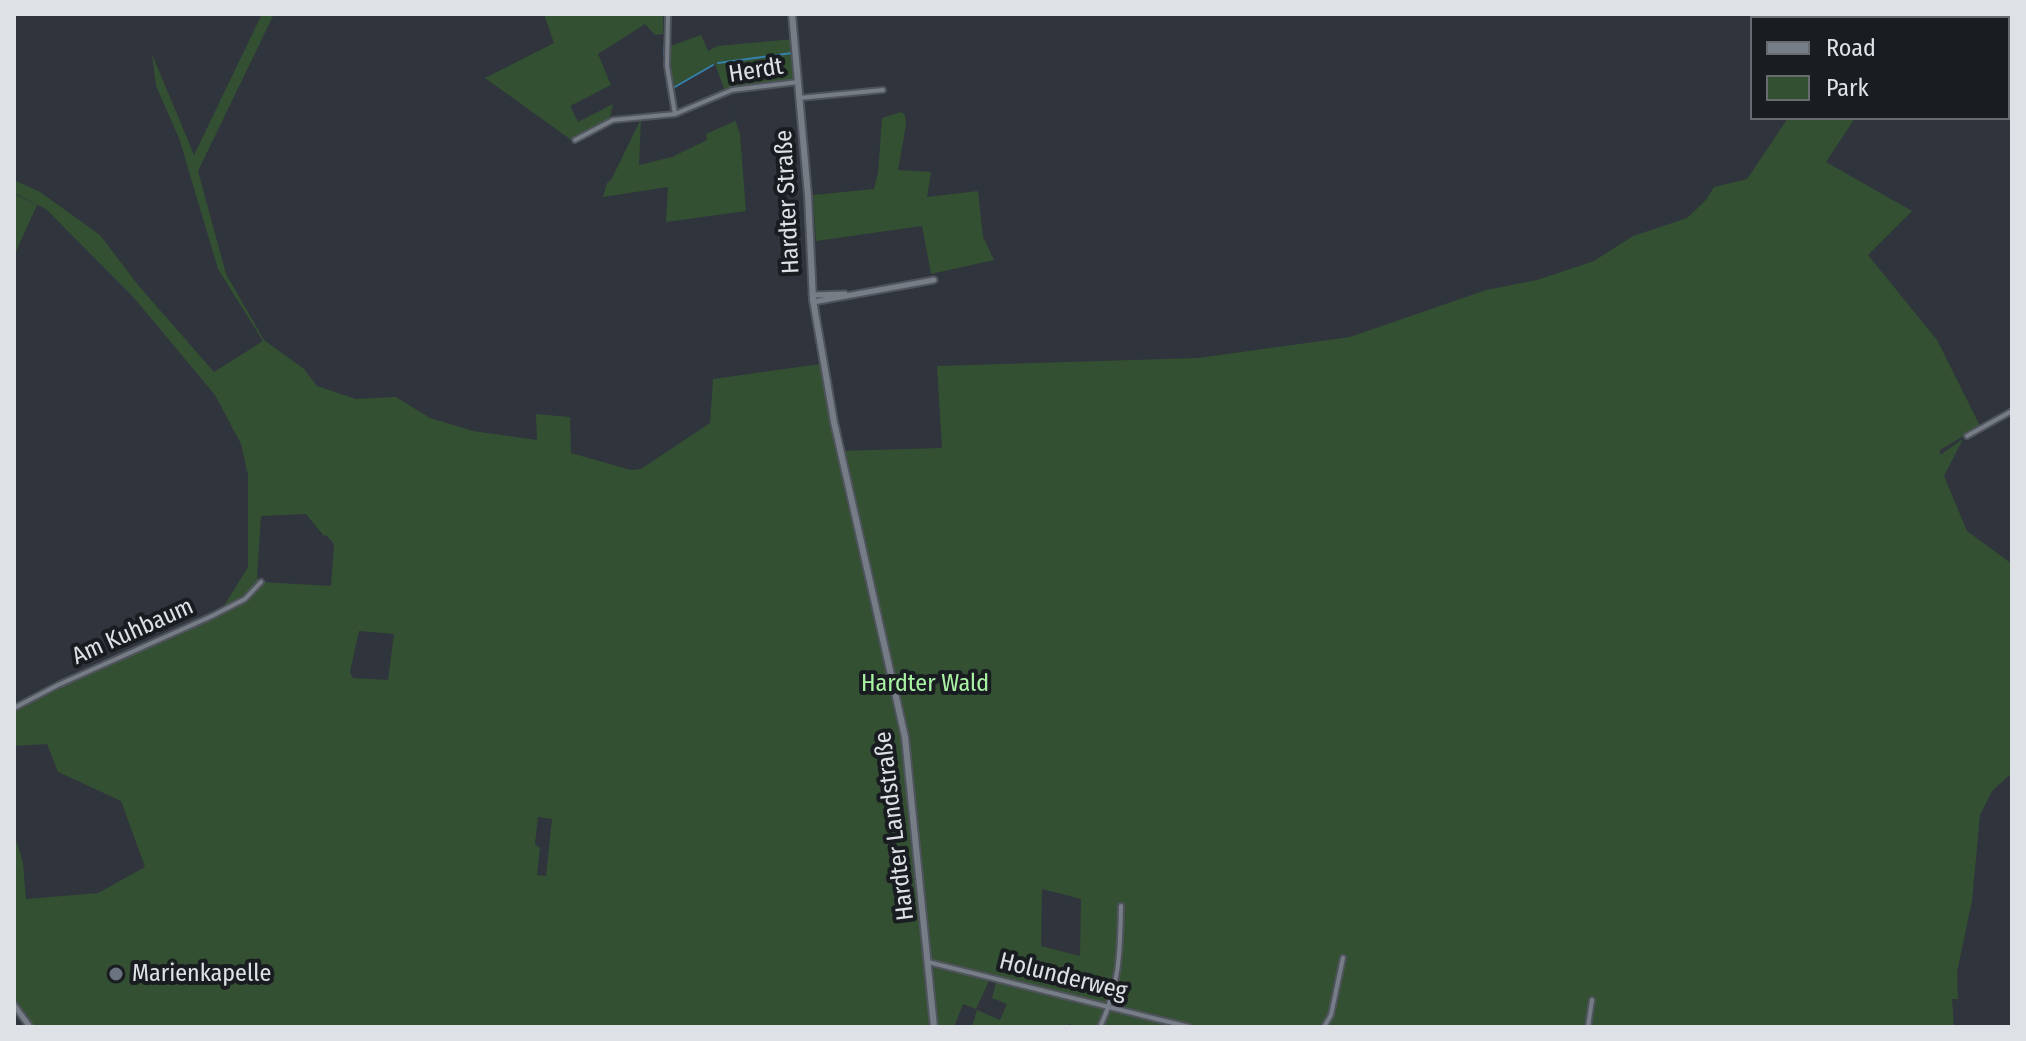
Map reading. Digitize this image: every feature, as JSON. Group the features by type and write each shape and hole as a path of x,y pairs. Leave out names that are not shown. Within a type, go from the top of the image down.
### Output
{"main road":[{"name":"Hardter Straße","path":"792,14 812,299 827,388"},
{"name":"Hardter Landstraße","path":"827,388 905,737 934,1027"}],"street":[{"path":"668,14 667,66 675,114"},
{"name":"Herdt","path":"575,140 613,120 675,114 732,90 798,82"},
{"path":"799,98 883,90"},
{"path":"812,299 934,280"},
{"path":"812,299 825,301 854,294"},
{"path":"816,321 825,301"},
{"path":"1967,436 2012,411"},
{"name":"Am Kuhbaum","path":"14,708 212,616 245,599 261,582"},
{"path":"1100,1027 1109,1007 1120,965 1121,906"},
{"path":"1324,1027 1331,1015 1343,958"},
{"name":"Holunderweg","path":"928,962 1189,1027"},
{"path":"1588,1027 1592,1000"},
{"path":"14,1005 30,1027"}],"green space":[{"name":"Hardter Wald","path":"262,14 274,14 198,171 226,274 264,340 304,369 317,386 356,399 396,397 430,418 473,431 537,440 536,414 570,417 571,453 631,470 641,469 710,423 713,379 820,364 838,451 942,448 937,366 1198,358 1350,337 1486,290 1537,280 1594,261 1633,236 1687,218 1706,200 1714,187 1747,179 1787,120 1854,120 1826,162 1912,211 1868,255 1937,340 1980,426 1940,450 1940,455 1963,439 1944,476 1967,531 2012,564 2012,773 1992,791 1980,815 1972,901 1957,972 1958,999 1952,999 1954,1027 1073,1027 1069,1023 1067,1027 972,1027 977,1010 1000,1020 1007,1004 992,998 996,983 989,981 976,1009 963,1004 954,1027 34,1027 14,998 14,833 23,863 26,899 98,893 145,867 121,801 58,772 47,744 14,746 14,709 243,601 261,582 331,586 334,544 306,514 261,516 257,578 260,581 243,599 222,609 248,567 248,475 241,444 215,395 135,299 46,209 14,193 14,180 40,192 100,235 138,285 214,372 263,341 218,269 179,138 156,86 152,54 194,155","holes":["359,631 394,634 388,680 353,678 350,672","538,817 552,819 546,876 537,875 540,848 535,844","1042,889 1081,899 1080,956 1041,946"]},
{"path":"544,14 663,14 663,34 655,35 645,24 598,54 611,85 570,106 578,122 613,104 610,118 614,122 574,142 485,78 554,43"},
{"path":"701,35 708,51 717,46 794,39 798,82 725,91 715,64 671,88 668,47"},
{"path":"726,95 740,134 746,211 666,222 668,187 603,197 607,183 641,119 639,165 672,157 707,140 706,134 735,121"},
{"path":"901,112 905,115 906,125 898,170 931,172 927,197 978,191 983,237 994,260 931,274 922,226 816,241 813,195 874,189 882,118"},
{"path":"14,194 37,205 14,256"}],"waterway":[{"path":"665,38 666,14"},
{"path":"1935,14 1995,14"},
{"path":"664,55 665,41"},
{"path":"718,63 792,53"},
{"path":"673,88 713,65"},
{"path":"667,78 668,90"}],"place":[{"name":"Marienkapelle","path":"116,974"}]}
